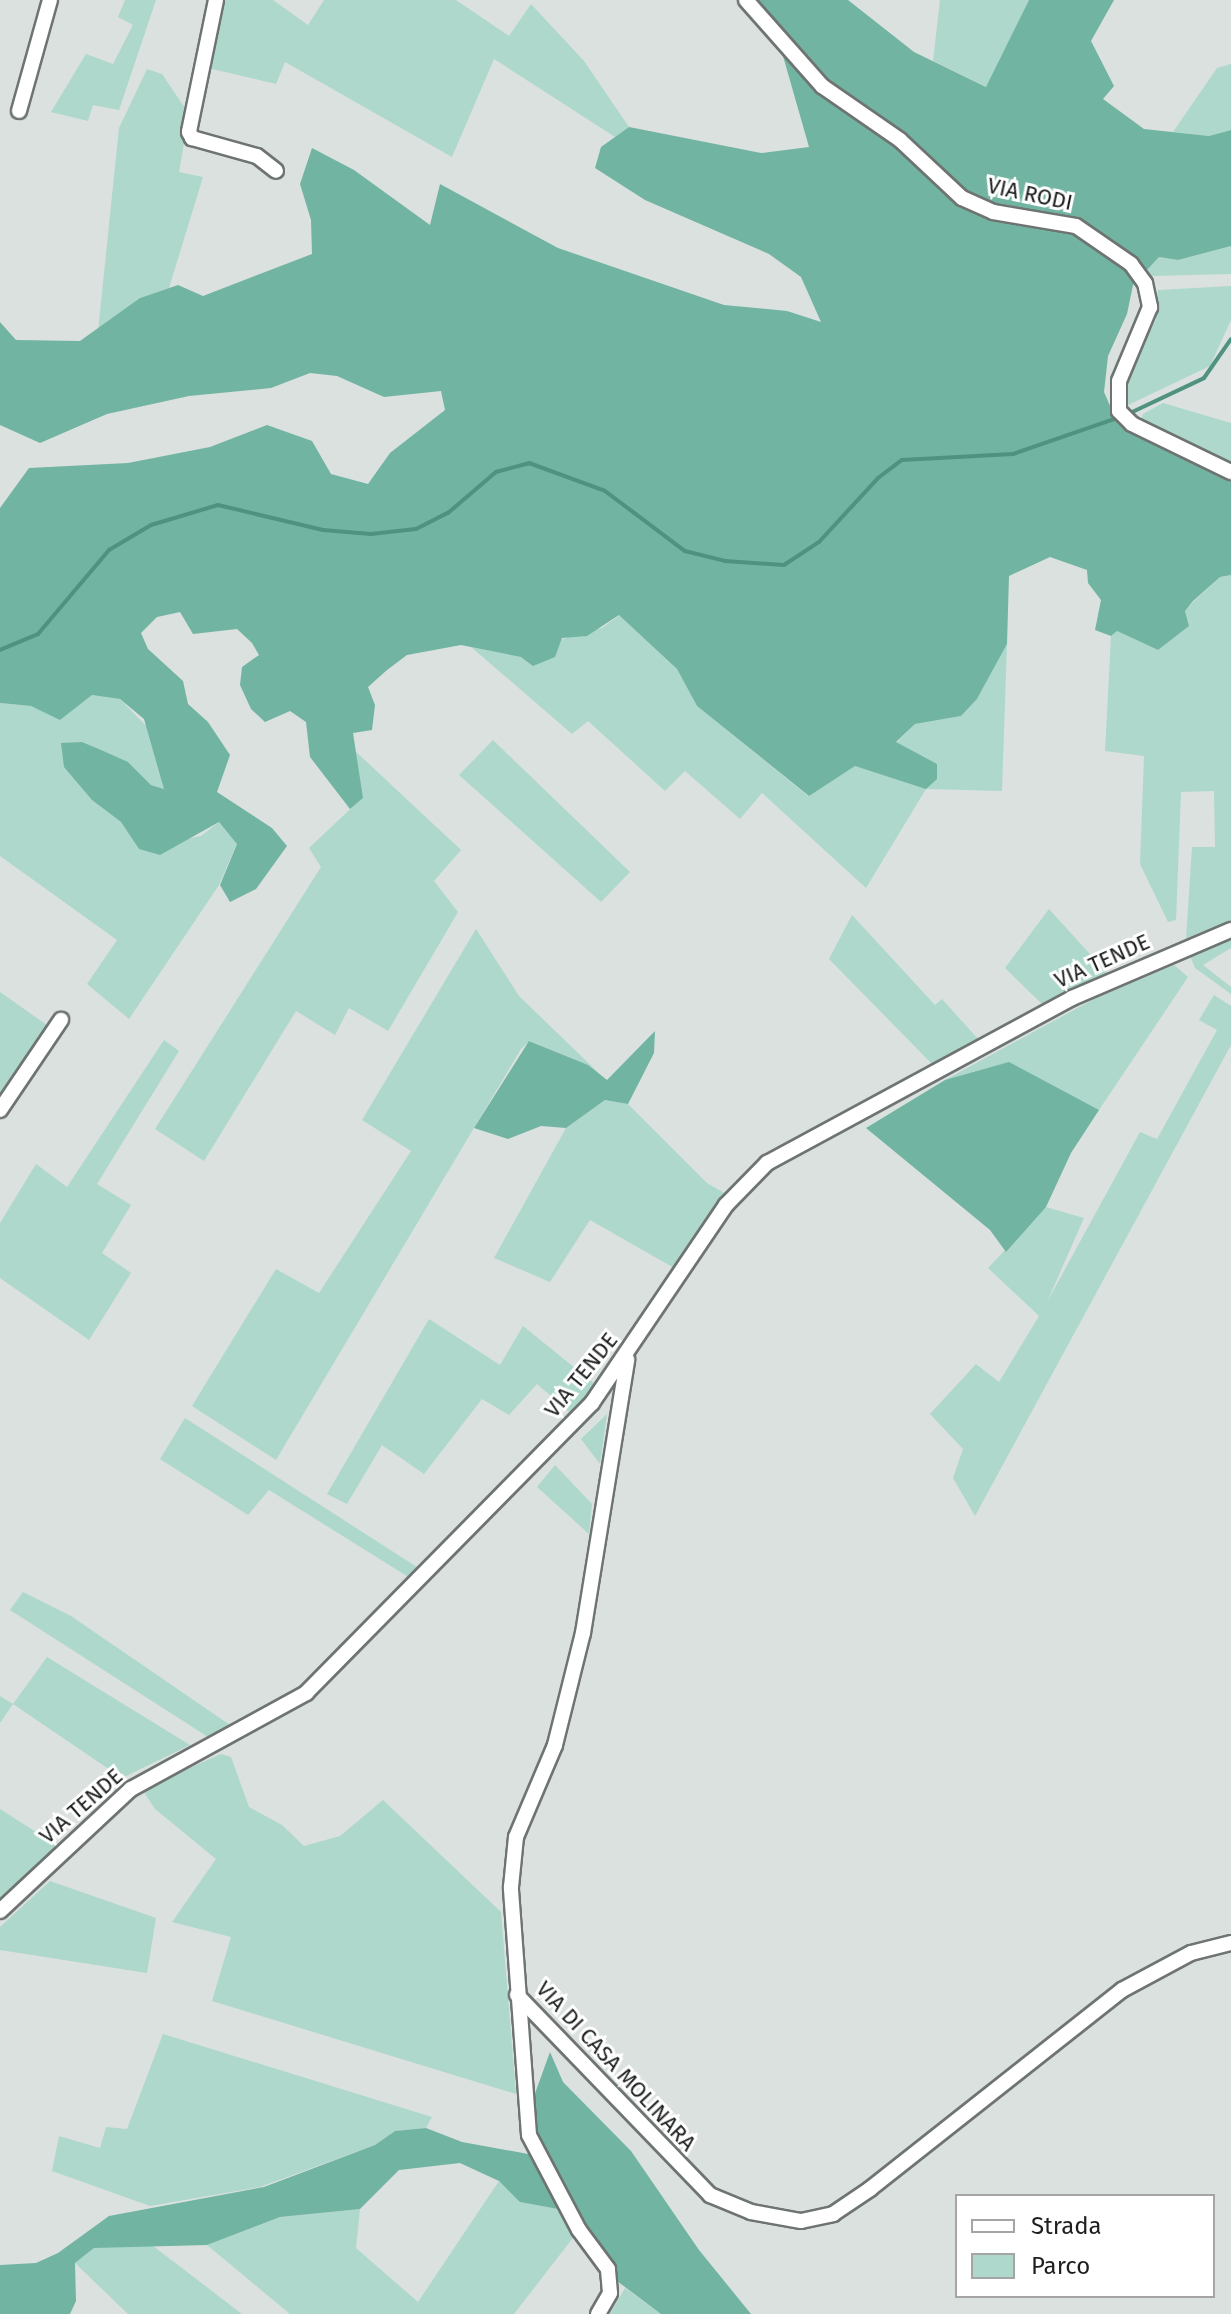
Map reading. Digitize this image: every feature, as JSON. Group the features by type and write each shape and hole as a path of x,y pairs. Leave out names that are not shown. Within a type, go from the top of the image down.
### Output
{"street":[{"path":"19,111 50,0"},
{"path":"216,0 189,132 192,138 257,156 276,171"},
{"name":"VIA RODI","path":"746,0 822,86 888,130 962,198 993,212 1076,226 1131,264 1145,283 1150,307 1119,381 1119,411 1146,431 1231,472"},
{"name":"VIA TENDE","path":"0,1911 131,1789 306,1693 592,1403 627,1357 726,1205 767,1163 1072,998 1231,930"},
{"path":"0,1110 61,1020"},
{"name":"VIA DI CASA MOLINARA","path":"627,1357 583,1633 555,1745 516,1837 511,1887 517,1995 710,2195 751,2212 801,2221 833,2214 870,2189 1122,1990 1191,1953 1231,1943"},
{"path":"517,1995 529,2135 579,2230 608,2269 610,2293 598,2314"}],"green space":[{"path":"125,0 156,0 119,110 93,105 88,121 51,112 86,54 113,64 133,25 118,17"},
{"path":"221,0 273,0 308,25 324,0 456,0 509,36 531,4 584,61 629,127 615,137 494,59 452,157 285,62 276,84 208,68"},
{"path":"746,0 848,0 914,52 986,87 1029,0 1114,0 1091,41 1114,86 1103,99 1144,129 1209,136 1231,130 1231,246 1178,260 1159,257 1133,285 1127,314 1108,356 1104,392 1118,424 1231,480 1231,575 1220,577 1193,601 1185,611 1189,626 1158,650 1117,631 1111,636 1095,630 1101,600 1088,583 1087,570 1050,557 1009,576 1007,644 977,699 961,716 915,724 896,742 937,764 937,779 926,789 855,766 809,796 697,706 677,669 619,615 587,636 562,638 555,657 533,666 521,657 461,645 407,655 368,687 375,705 372,730 353,733 363,798 350,809 310,757 306,722 290,711 265,722 251,709 240,685 242,667 259,655 252,643 237,629 193,634 180,612 157,617 141,633 148,649 183,681 188,704 208,722 230,755 217,792 272,828 287,846 256,889 230,902 220,885 237,844 219,822 160,855 139,849 121,822 92,800 64,767 61,743 82,742 128,762 151,785 164,789 144,719 120,699 92,695 60,720 31,706 0,703 0,508 29,468 128,463 210,447 267,425 312,441 331,474 368,484 390,453 445,410 441,391 384,397 337,376 310,373 271,388 189,396 107,414 40,443 0,425 0,322 16,340 80,341 140,298 178,285 203,296 312,254 311,220 300,184 312,148 354,170 430,225 440,184 558,248 724,305 787,311 821,322 801,277 769,254 645,200 595,168 601,147 629,127 761,153 809,147 779,42"},
{"path":"940,0 1029,0 987,87 933,61"},
{"path":"1231,64 1231,130 1209,136 1173,132 1217,68"},
{"path":"147,69 162,74 189,114 179,172 203,177 169,288 140,298 98,331 119,128"},
{"path":"1231,246 1231,274 1151,276 1147,270 1159,257 1178,260"},
{"path":"1231,286 1231,320 1210,366 1126,406 1129,369 1156,320 1158,290"},
{"path":"1163,403 1231,423 1231,464 1141,421 1143,414"},
{"path":"1231,575 1231,920 1186,939 1192,847 1215,847 1214,791 1181,792 1176,920 1168,922 1140,864 1144,756 1105,751 1111,636 1117,631 1158,650 1189,626 1185,611 1193,602 1220,577"},
{"path":"620,615 677,669 697,706 808,796 855,766 883,773 936,764 896,743 915,724 961,716 977,699 1007,644 1002,791 926,789 866,888 762,793 740,819 685,771 665,791 588,721 572,734 471,647 521,657 575,634 602,628"},
{"path":"92,695 120,699 151,731 165,789 151,785 128,762 92,800 121,822 139,849 201,836 219,822 237,843 219,885 129,1019 87,984 117,940 0,856 0,703 31,706 60,719"},
{"path":"493,740 630,872 601,902 459,775"},
{"path":"353,749 461,850 434,881 458,912 388,1031 349,1008 335,1035 296,1011 204,1161 155,1129 321,867 309,848 362,798"},
{"path":"1049,909 1108,974 1042,1004 1005,968"},
{"path":"852,915 935,1005 942,999 979,1040 932,1064 829,959"},
{"path":"476,929 519,996 607,1081 587,1065 530,1041 521,1049 276,1460 192,1406 276,1269 319,1293 411,1151 362,1120"},
{"path":"1231,937 1231,948 1203,965 1231,987 1231,994 1195,968 1190,956"},
{"path":"1174,965 1188,977 1099,1110 1064,1094 945,1080 1094,999"},
{"path":"0,992 47,1025 0,1094"},
{"path":"1214,995 1231,1006 1231,1045 975,1516 953,1478 963,1449 930,1414 976,1364 999,1382 1039,1316 988,1268 1046,1207 1084,1218 1047,1302 1140,1132 1157,1139 1217,1030 1199,1020"},
{"path":"655,1031 654,1053 628,1104 605,1100 566,1128 541,1126 508,1139 474,1128 529,1041 588,1065 607,1080"},
{"path":"164,1040 179,1051 97,1184 131,1205 102,1253 131,1273 89,1340 0,1278 0,1223 36,1164 67,1187"},
{"path":"1009,1062 1099,1110 1071,1153 1046,1207 1006,1252 990,1230 866,1128 945,1080"},
{"path":"605,1100 628,1104 707,1183 726,1194 681,1272 590,1220 550,1282 494,1258 566,1128"},
{"path":"429,1319 500,1365 523,1326 596,1385 573,1415 537,1384 509,1415 482,1399 424,1474 382,1445 347,1504 327,1494"},
{"path":"607,1414 600,1464 581,1439"},
{"path":"185,1418 420,1569 410,1578 269,1490 248,1515 160,1459"},
{"path":"555,1465 592,1504 589,1534 537,1487"},
{"path":"23,1592 71,1616 230,1725 208,1737 10,1610"},
{"path":"47,1657 190,1745 122,1778 13,1704"},
{"path":"0,1696 13,1704 0,1723"},
{"path":"221,1754 231,1757 249,1807 282,1825 304,1846 340,1836 383,1800 501,1912 516,2094 212,2001 231,1937 172,1922 216,1859 155,1809 142,1789"},
{"path":"0,1809 58,1846 0,1901"},
{"path":"50,1881 156,1918 147,1973 0,1950 0,1927"},
{"path":"163,2034 432,2117 426,2128 395,2131 375,2145 260,2187 150,2206 52,2171 59,2136 100,2148 106,2127 127,2129"},
{"path":"550,2052 563,2082 631,2151 699,2250 751,2314 661,2314 613,2278 569,2211 520,2202 499,2181 460,2163 399,2170 360,2209 280,2217 207,2245 94,2248 75,2263 76,2301 70,2314 0,2314 0,2265 36,2263 58,2253 109,2216 264,2187 375,2145 395,2131 426,2128 462,2142 539,2156 529,2110"},
{"path":"499,2181 521,2202 569,2211 579,2230 514,2314 290,2314 207,2245 280,2217 360,2209 356,2248 418,2302"},
{"path":"153,2246 242,2314 128,2314 75,2263 94,2248"},
{"path":"625,2288 661,2314 610,2314"}],"waterway":[{"path":"1128,414 1204,378 1231,339"},
{"path":"0,650 38,634 109,550 151,525 218,505 323,530 371,534 416,529 448,513 496,472 529,463 605,491 685,551 725,561 784,565 819,542 878,478 902,460 1013,454 1120,417"}]}
